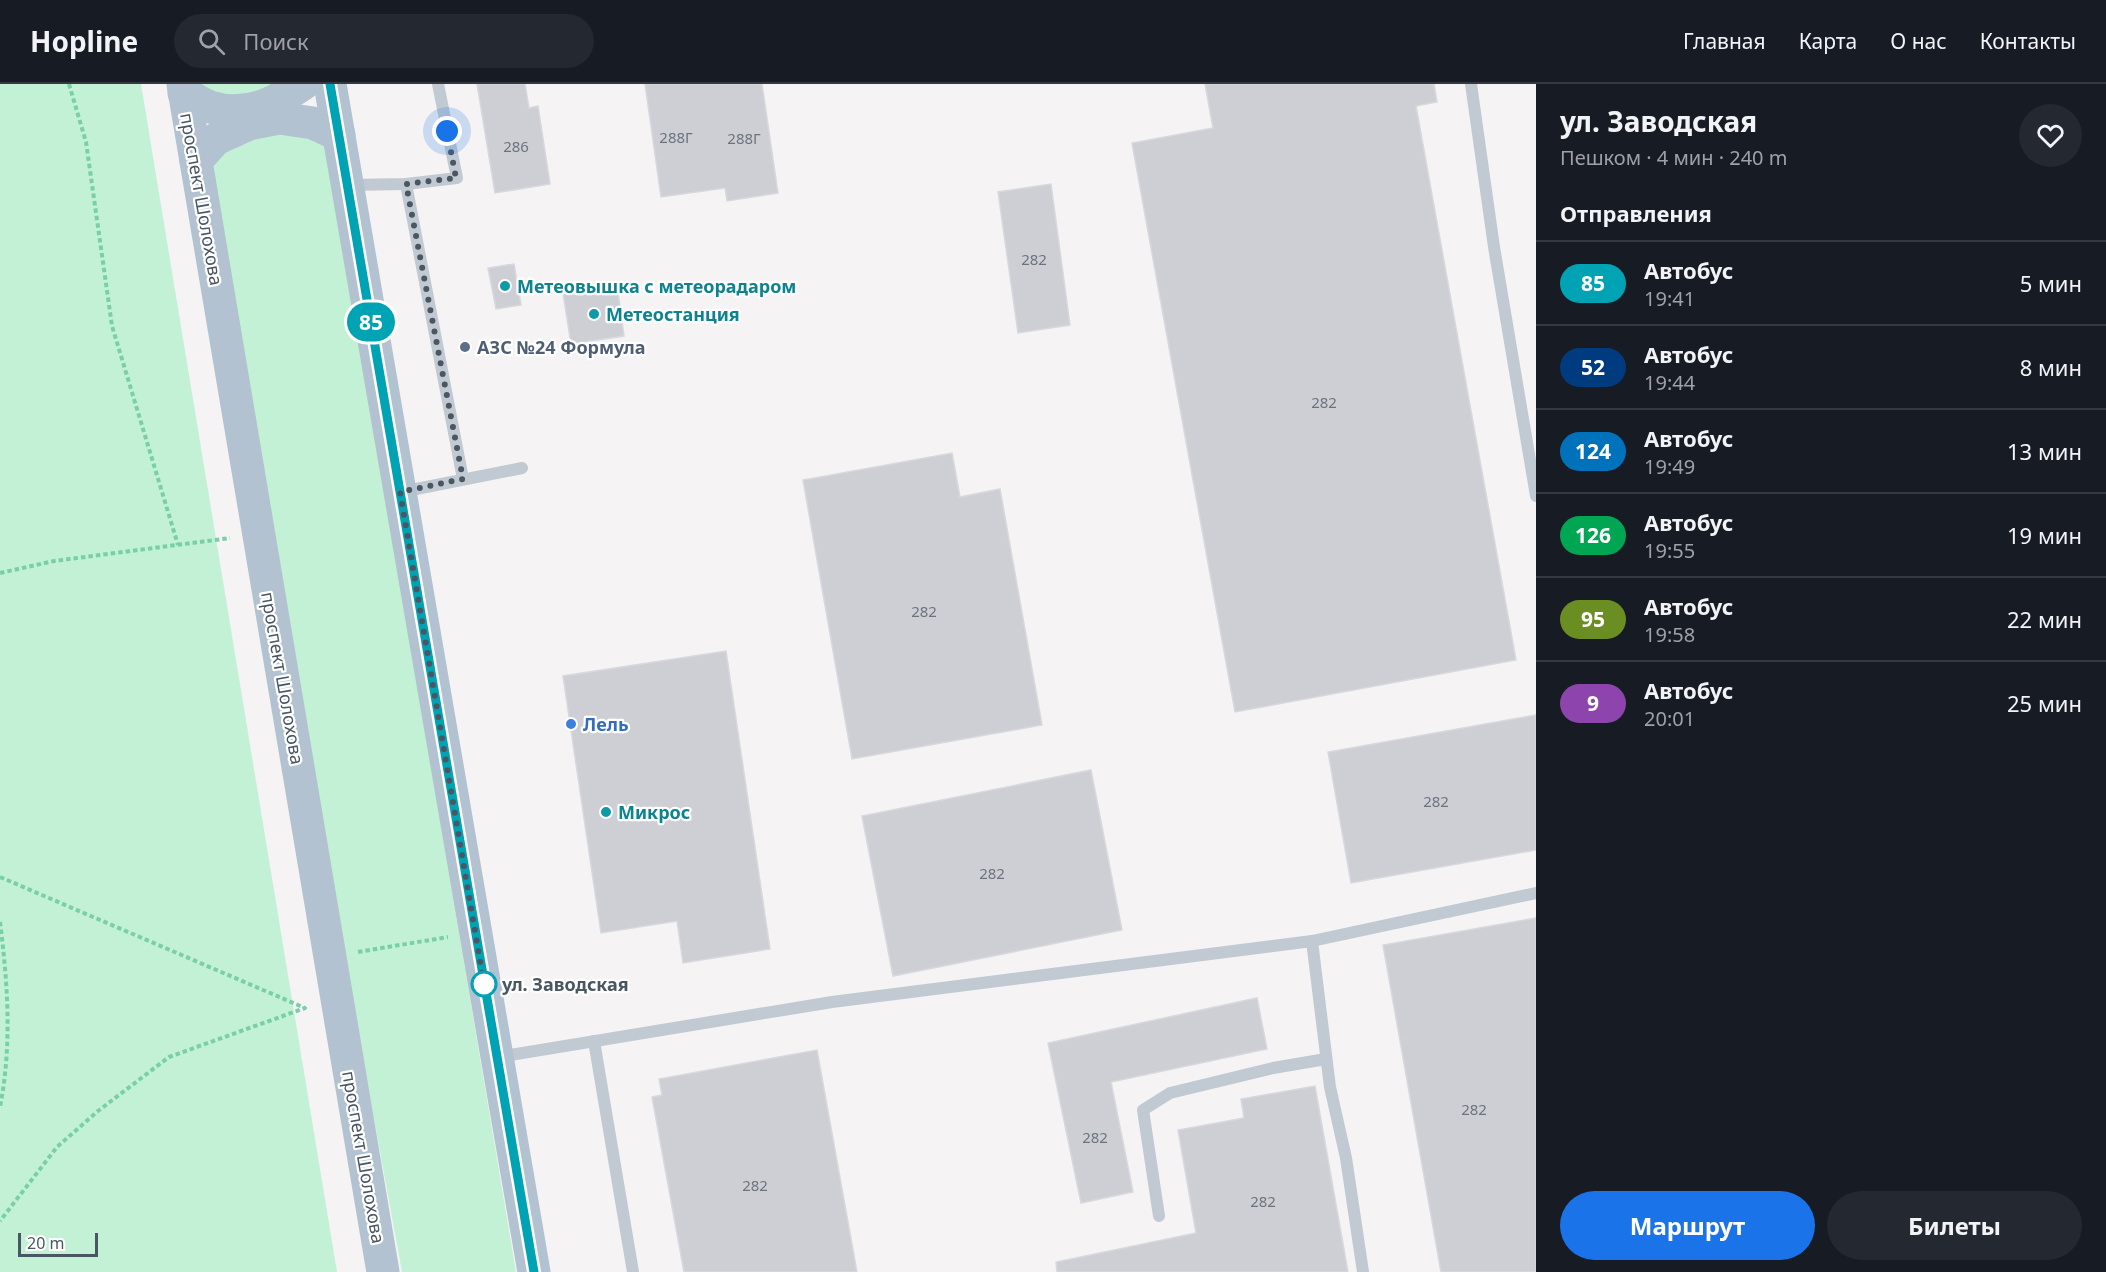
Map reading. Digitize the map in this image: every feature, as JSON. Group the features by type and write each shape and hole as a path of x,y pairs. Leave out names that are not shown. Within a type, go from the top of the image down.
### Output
{"main road":[{"path":"184,88 209,106 245,111 274,103 303,84"},
{"path":"330,84 534,1272"},
{"name":"проспект Шолохова","path":"184,88 383,1272"},
{"path":"196,161 216,139 249,124 279,118 313,123 339,135"}],"lane":[{"path":"347,185 406,184 456,178 438,84"},
{"path":"1471,84 1494,247 1536,496"},
{"path":"406,184 463,479"},
{"path":"400,492 522,468"},
{"path":"497,1057 832,1002 1312,941 1536,893"},
{"path":"1312,941 1330,1087 1346,1158 1363,1272"},
{"path":"594,1041 633,1272"},
{"path":"1159,1216 1143,1110 1170,1093 1274,1068 1326,1059"}],"path":[{"path":"69,84 86,142 112,326 178,545"},
{"path":"0,573 54,561 259,534"},
{"path":"0,877 305,1008 169,1057 98,1111 57,1147 0,1221"},
{"path":"0,922 6,973 8,1069 0,1107"},
{"path":"330,957 475,932"}],"green space":[{"path":"0,84 141,84 337,1272 0,1272"},
{"path":"197,84 279,84 247,94 228,95 218,94"},
{"path":"281,129 326,141 516,1272 402,1272 345,960 211,163 223,150"}],"building":[{"path":"477,84 525,84 529,108 538,106 550,184 495,193"},
{"path":"645,84 762,84 778,193 727,201 725,188 661,197"},
{"path":"1205,84 1434,84 1437,102 1416,106 1516,660 1235,712 1132,143 1213,128"},
{"path":"1051,184 1070,325 1018,333 998,192"},
{"name":"Метеовышка с метеорадаром","path":"514,264 521,305 496,309 488,268"},
{"name":"Метеостанция","path":"617,284 624,336 571,344 563,293"},
{"path":"952,453 960,497 1000,489 1042,725 852,759 803,480"},
{"path":"726,651 770,949 683,963 677,921 601,933 563,676"},
{"path":"1536,715 1536,850 1351,883 1328,752"},
{"path":"1091,770 1122,930 893,976 862,816"},
{"path":"1536,918 1536,1272 1441,1272 1383,945"},
{"path":"1257,998 1267,1049 1111,1082 1133,1192 1081,1203 1048,1043"},
{"path":"817,1050 857,1272 684,1272 652,1097 662,1095 659,1079"},
{"path":"1315,1086 1348,1272 1057,1272 1056,1262 1196,1233 1178,1130 1244,1118 1241,1099"}],"bus line":[{"name":"85","path":"330,84 534,1272"}],"place":[{"name":"Метеовышка с метеорадаром","path":"505,286"},
{"name":"Метеостанция","path":"594,314"},
{"name":"АЗС №24 Формула","path":"465,347"},
{"name":"Лель","path":"571,724"},
{"name":"Микрос","path":"606,812"},
{"name":"ул. Заводская","path":"484,984"}],"route":[{"path":"447,131 456,178 406,184 463,479 400,492 484,984"}]}
